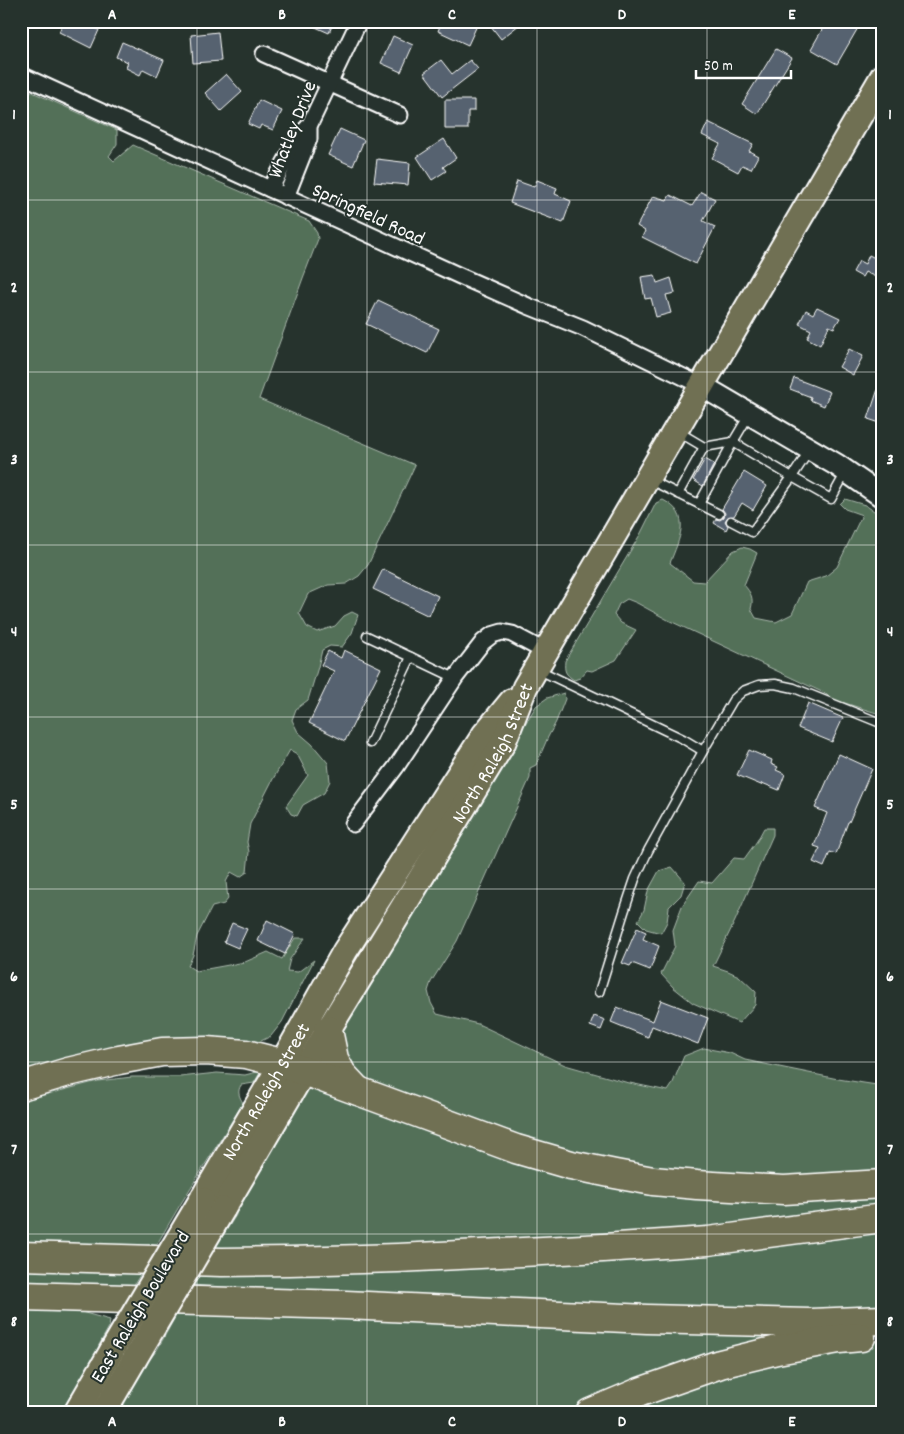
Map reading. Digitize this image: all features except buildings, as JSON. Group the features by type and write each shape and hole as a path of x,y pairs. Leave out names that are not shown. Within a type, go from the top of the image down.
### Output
{"highway":[{"path":"328,1030 334,1059 342,1074 358,1091"},
{"path":"21,1086 68,1072 162,1052 206,1051 246,1054 293,1067 516,1149 571,1165 653,1181 697,1185 784,1190 883,1184"},
{"path":"21,1256 222,1262 407,1257 708,1241 883,1218"},
{"path":"21,1296 346,1305 628,1318 811,1323 883,1320"},
{"path":"590,1413 640,1392 720,1364 777,1350 839,1339 883,1334"}],"main road":[{"path":"535,669 883,76"},
{"path":"702,386 810,449 883,497"},
{"name":"North Raleigh Street","path":"202,1199 293,1067 328,1030 503,742 535,669"},
{"name":"North Raleigh Street","path":"223,1209 293,1067 345,952 484,735 535,669"},
{"name":"East Raleigh Boulevard","path":"76,1413 202,1199"},
{"name":"East Raleigh Boulevard","path":"103,1413 223,1209"}],"street":[{"name":"Whatley Drive","path":"286,197 309,139 309,126 359,21"},
{"path":"264,54 400,115"},
{"name":"Springfield Road","path":"21,75 460,276 583,328 702,386"},
{"path":"270,189 300,135 309,126"},
{"path":"354,824 396,767 455,678 483,642 492,635 502,632 512,634 535,669"}],"lane":[{"path":"699,504 712,477 750,413"},
{"path":"676,430 704,447 732,442 831,499 846,472"},
{"path":"678,494 696,468 704,447"},
{"path":"731,521 752,532 810,449"},
{"path":"647,479 719,514"},
{"path":"367,636 455,678"},
{"path":"370,743 411,657"},
{"path":"535,669 683,739 703,751"},
{"path":"600,992 635,879 648,851 733,700 743,691 759,685 775,684 794,688 883,724"}],"green space":[{"path":"21,87 117,130 117,144 109,156 114,161 133,145 309,221 317,233 318,239 259,399 415,465 368,565 359,576 346,584 328,585 308,594 299,613 307,627 317,632 335,626 344,616 352,612 358,615 352,633 342,647 330,646 322,650 308,700 296,709 292,720 298,732 312,744 328,763 330,781 324,793 303,805 297,816 291,814 286,806 308,775 297,754 290,750 250,824 247,842 249,852 247,872 240,877 231,872 226,882 228,899 224,904 212,907 197,936 193,955 188,966 196,971 245,962 268,952 282,959 295,938 305,938 290,959 287,971 298,972 314,960 282,1022 271,1036 259,1042 21,1076"},
{"path":"845,499 865,505 883,517 883,715 835,700 822,692 627,599 619,604 614,615 621,623 636,630 616,660 592,671 587,670 580,678 574,680 567,674 565,661 641,533 656,503 663,500 678,513 681,520 680,536 670,563 693,581 704,582 733,551 742,547 757,553 744,585 751,596 751,609 756,618 776,622 792,614 807,582 826,576 837,567 862,515 845,509 840,504"},
{"path":"564,693 565,699 556,722 536,765 530,768 530,778 457,941 431,982 428,991 431,1003 437,1014 478,1024 565,1065 625,1082 668,1091 684,1056 704,1048 730,1053 745,1060 883,1086 883,1178 787,1183 607,1167 391,1095 349,1071 340,1037 344,1023 536,706 547,698"},
{"path":"764,828 773,828 773,835 713,966 739,976 756,992 755,1005 739,1023 693,1003 673,987 661,974 675,946 673,930 682,906 699,881 712,883 734,858 744,859"},
{"path":"672,867 685,882 681,895 669,907 667,922 661,933 646,929 638,921 644,910 648,891 659,871"},
{"path":"261,1071 254,1083 241,1085 239,1094 243,1103 157,1244 120,1248 21,1245 21,1101 98,1081 132,1077 180,1077 217,1073 245,1075"},
{"path":"306,1086 554,1168 883,1190 883,1210 832,1217 540,1243 214,1250 236,1215 236,1209"},
{"path":"883,1230 883,1310 754,1312 310,1293 192,1285 199,1272 657,1258 836,1239"},
{"path":"21,1264 145,1267 130,1291 21,1289"},
{"path":"21,1306 67,1308 110,1320 109,1327 99,1345 96,1357 64,1413 21,1413"},
{"path":"179,1310 883,1328 670,1374 570,1413 116,1413 142,1369 157,1350"},
{"path":"883,1341 883,1413 600,1413 639,1397 838,1345"}]}
